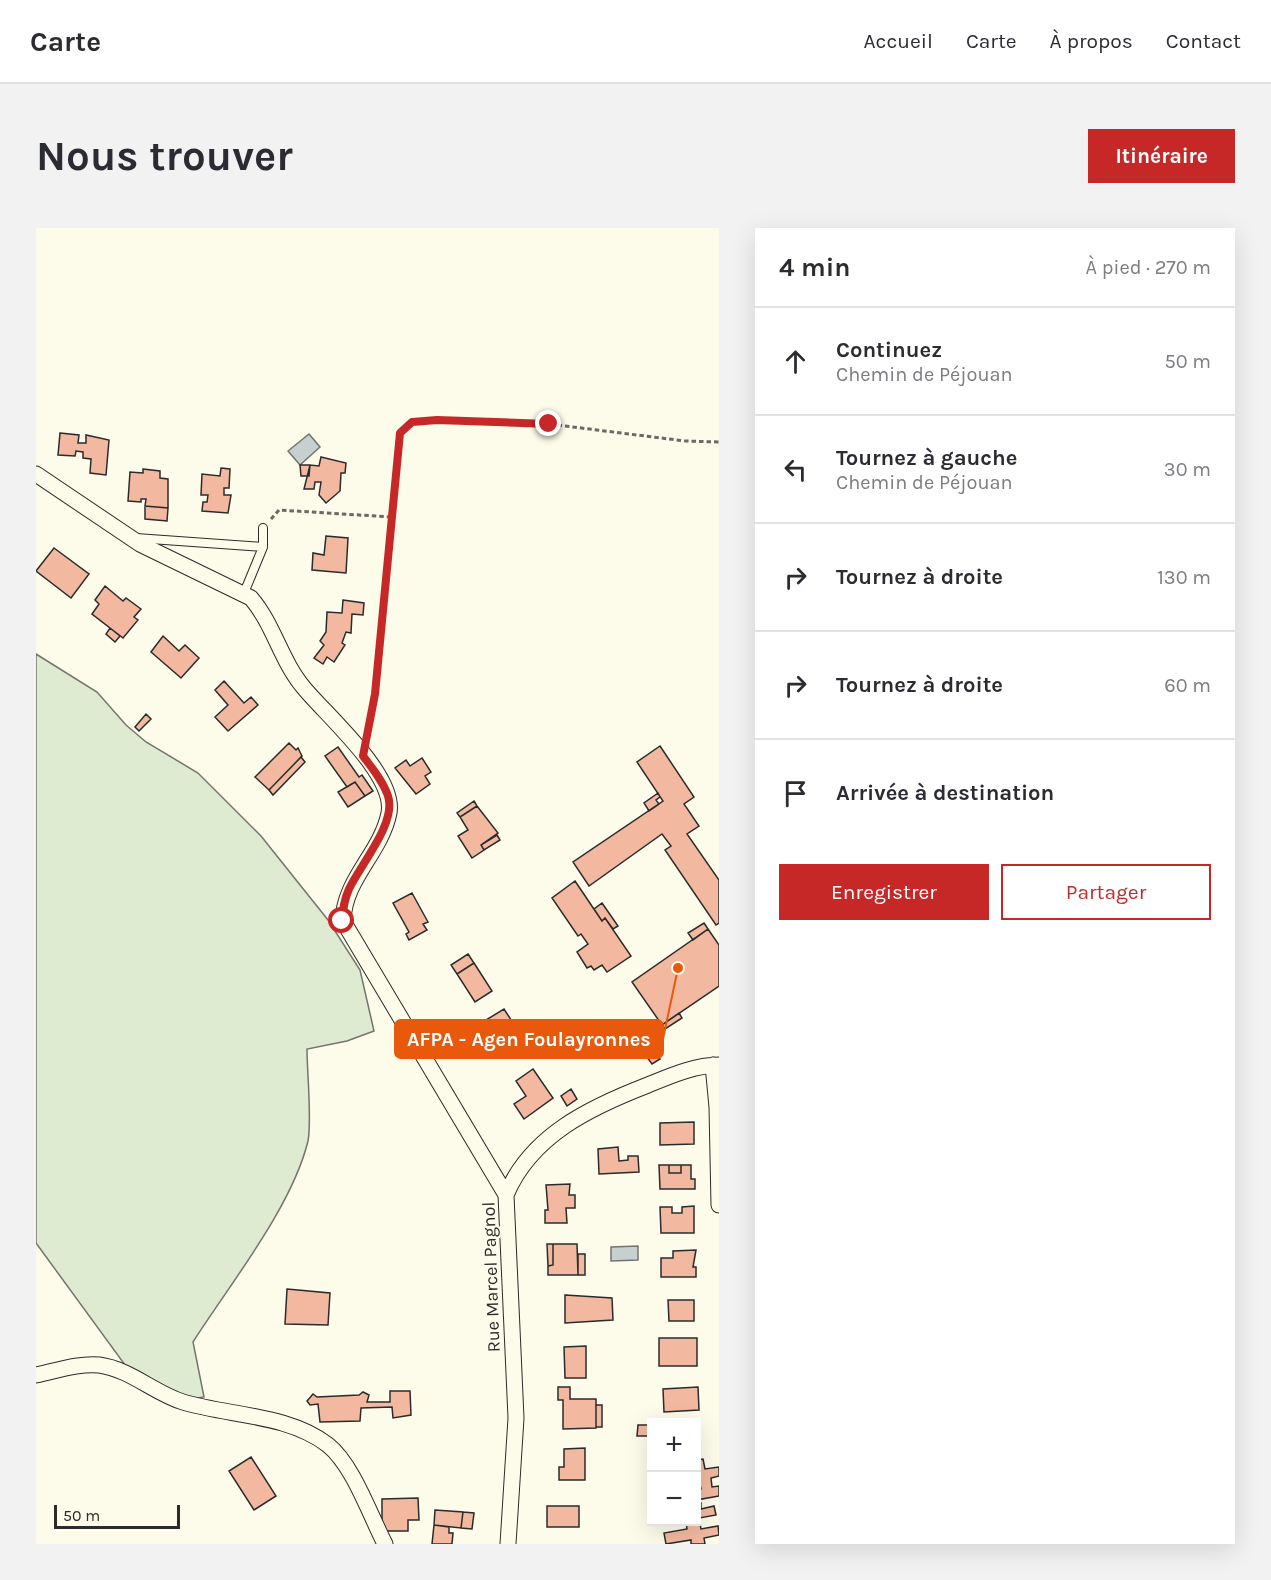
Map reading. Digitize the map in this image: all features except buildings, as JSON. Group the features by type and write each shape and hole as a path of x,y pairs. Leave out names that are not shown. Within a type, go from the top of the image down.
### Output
{"street":[{"path":"36,474 129,537 199,574 244,593 260,610 287,663 303,687 363,756 388,794 388,814 381,834 349,889 343,905 342,921 506,1195"},
{"path":"716,1065 719,1205"},
{"name":"Rue Marcel Pagnol","path":"508,1544 516,1418 506,1195 525,1161 546,1140 588,1110 671,1075 716,1065"},
{"path":"36,1375 98,1365 124,1373 182,1402 285,1425 314,1437 336,1454 344,1464 385,1544"}],"lane":[{"path":"244,593 263,547 262,528"},
{"path":"129,537 263,547"}],"path":[{"path":"363,756 375,694 400,433 412,422 437,420 549,424 685,441 719,442"},
{"path":"262,528 279,510 391,517"}],"green space":[{"path":"36,654 97,692 126,725 146,742 198,773 261,836 328,920 360,970 374,1031 347,1041 307,1049 308,1141 300,1166 274,1218 193,1342 204,1397 191,1399 159,1387 125,1365 36,1243"}],"shaded area":[{"path":"309,434 320,447 300,465 288,451"},
{"path":"638,1246 638,1260 611,1261 611,1247"}],"place":[{"name":"AFPA - Agen Foulayronnes","path":"678,968"}],"route":[{"path":"342,921 343,905 349,889 381,834 388,814 388,794 379,777 363,756 375,694 400,433 412,422 437,420 549,424"}]}
